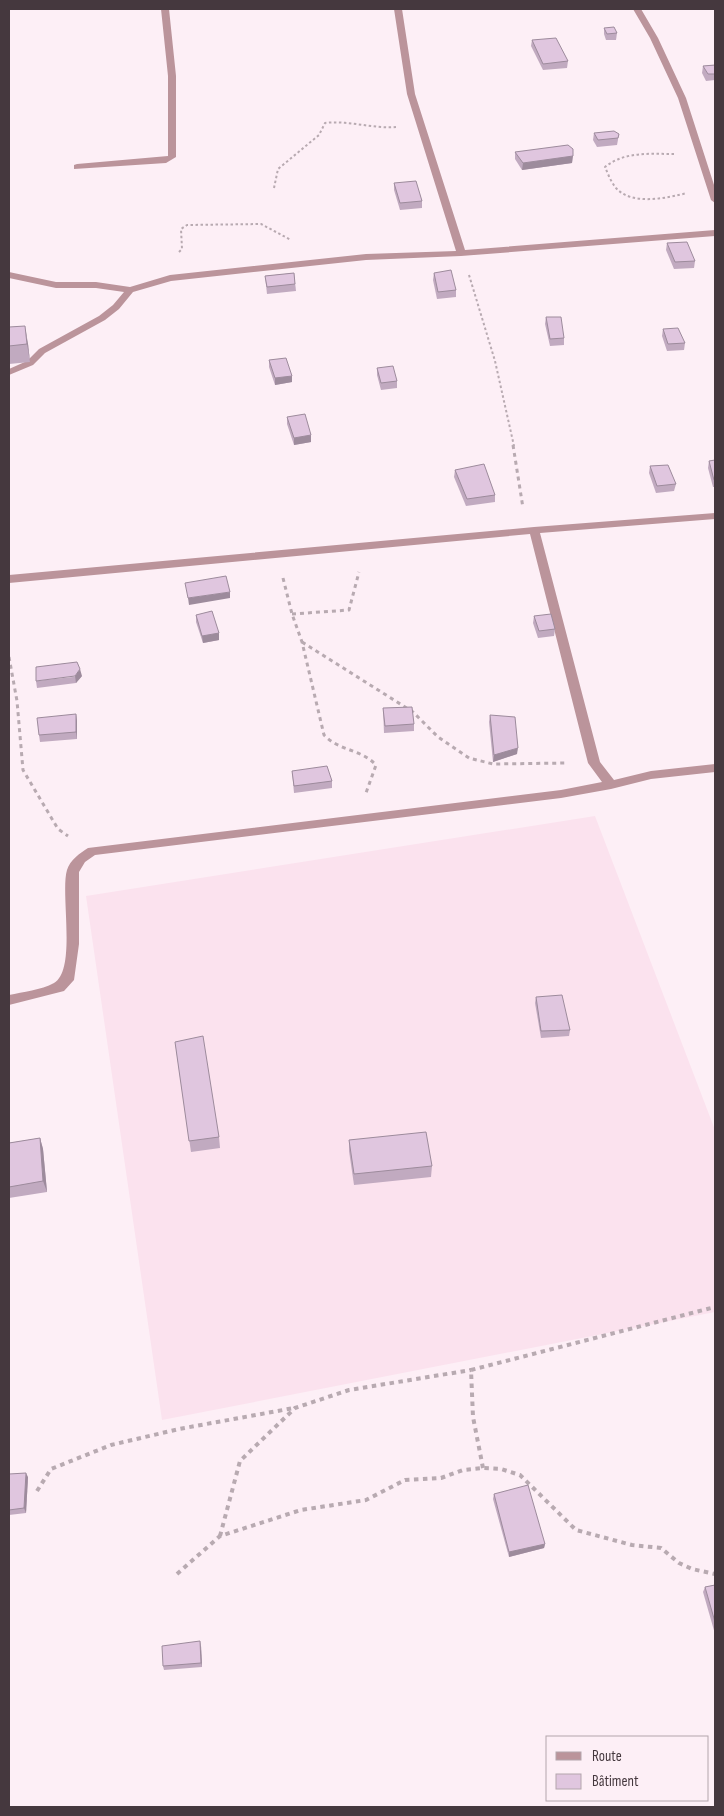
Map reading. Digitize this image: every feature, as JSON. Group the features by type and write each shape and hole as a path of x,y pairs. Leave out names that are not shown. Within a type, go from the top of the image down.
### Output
{"street":[{"path":"77,167 166,160 172,157 172,76 164,9"},
{"path":"398,9 411,94 461,253"},
{"path":"637,9 654,38 682,98 698,153 712,187 715,200"},
{"path":"9,275 56,285 96,285 130,290 170,278 366,258 461,253 715,233"},
{"path":"9,372 30,363 42,351 102,318 116,307 130,290"},
{"path":"9,579 534,530 715,516"},
{"path":"534,530 594,763 611,785"},
{"path":"9,1000 36,994 59,986 69,976 73,944 73,872 81,859 92,850 561,794 611,785 651,775 715,768"}],"path":[{"path":"274,188 278,168 319,135 326,123 342,121 381,128 421,125"},
{"path":"698,153 623,156 611,160 605,167 616,189 626,195 643,199 678,196 712,187"},
{"path":"170,278 165,266 167,261 182,249 181,229 186,225 261,224 296,243"},
{"path":"461,253 484,318 505,403 523,512 534,530"},
{"path":"292,614 349,610 367,545"},
{"path":"276,554 292,614 302,642 324,735 333,744 361,752 376,765 356,819"},
{"path":"302,642 413,712 438,737 470,758 493,764 594,763"},
{"path":"9,657 17,701 23,770 58,829 92,850"},
{"path":"37,1491 51,1470 111,1445 179,1429 295,1408 349,1390 471,1370 715,1307"},
{"path":"471,1370 473,1417 483,1468"},
{"path":"220,1536 240,1461 295,1408"},
{"path":"177,1574 220,1536 300,1510 366,1500 405,1480 441,1478 462,1470 483,1468 520,1475 576,1530 632,1545 661,1548 679,1563 692,1569 715,1574"}],"shaded area":[{"path":"595,816 715,1130 715,1312 162,1420 86,896"}],"building":[{"path":"614,27 617,33 607,34 604,28"},
{"path":"556,38 568,61 543,64 532,40"},
{"path":"715,65 715,74 708,74 703,66"},
{"path":"614,131 619,134 618,138 598,140 594,133"},
{"path":"568,145 573,149 573,156 523,163 515,152"},
{"path":"416,181 422,201 400,203 394,183"},
{"path":"687,242 695,261 675,262 667,243"},
{"path":"451,270 456,290 438,292 434,273"},
{"path":"294,273 295,284 267,287 265,276"},
{"path":"546,317 561,317 564,338 550,339"},
{"path":"25,326 27,344 9,346 9,327"},
{"path":"678,328 685,343 668,344 663,329"},
{"path":"286,358 292,376 275,378 269,360"},
{"path":"393,366 397,381 381,383 377,368"},
{"path":"305,414 311,435 294,438 287,417"},
{"path":"715,460 715,480 714,480 709,461"},
{"path":"484,464 495,495 467,499 455,470"},
{"path":"668,465 676,484 657,486 650,466"},
{"path":"226,576 230,592 188,598 185,583"},
{"path":"212,611 219,633 202,636 196,615"},
{"path":"551,614 555,629 539,631 534,616"},
{"path":"77,662 80,669 75,676 36,681 36,667"},
{"path":"412,707 414,724 385,726 383,708"},
{"path":"76,714 76,732 39,735 37,718"},
{"path":"490,715 515,717 518,748 494,755"},
{"path":"327,766 332,781 294,786 292,771"},
{"path":"562,995 570,1030 541,1031 536,997"},
{"path":"203,1036 219,1137 189,1141 175,1042"},
{"path":"426,1132 432,1166 354,1174 349,1140"},
{"path":"40,1138 43,1181 9,1187 9,1143"},
{"path":"26,1473 24,1508 9,1510 9,1474"},
{"path":"528,1485 545,1544 509,1552 494,1494"},
{"path":"715,1585 715,1622 705,1587"},
{"path":"200,1641 201,1663 163,1666 162,1646"}]}
